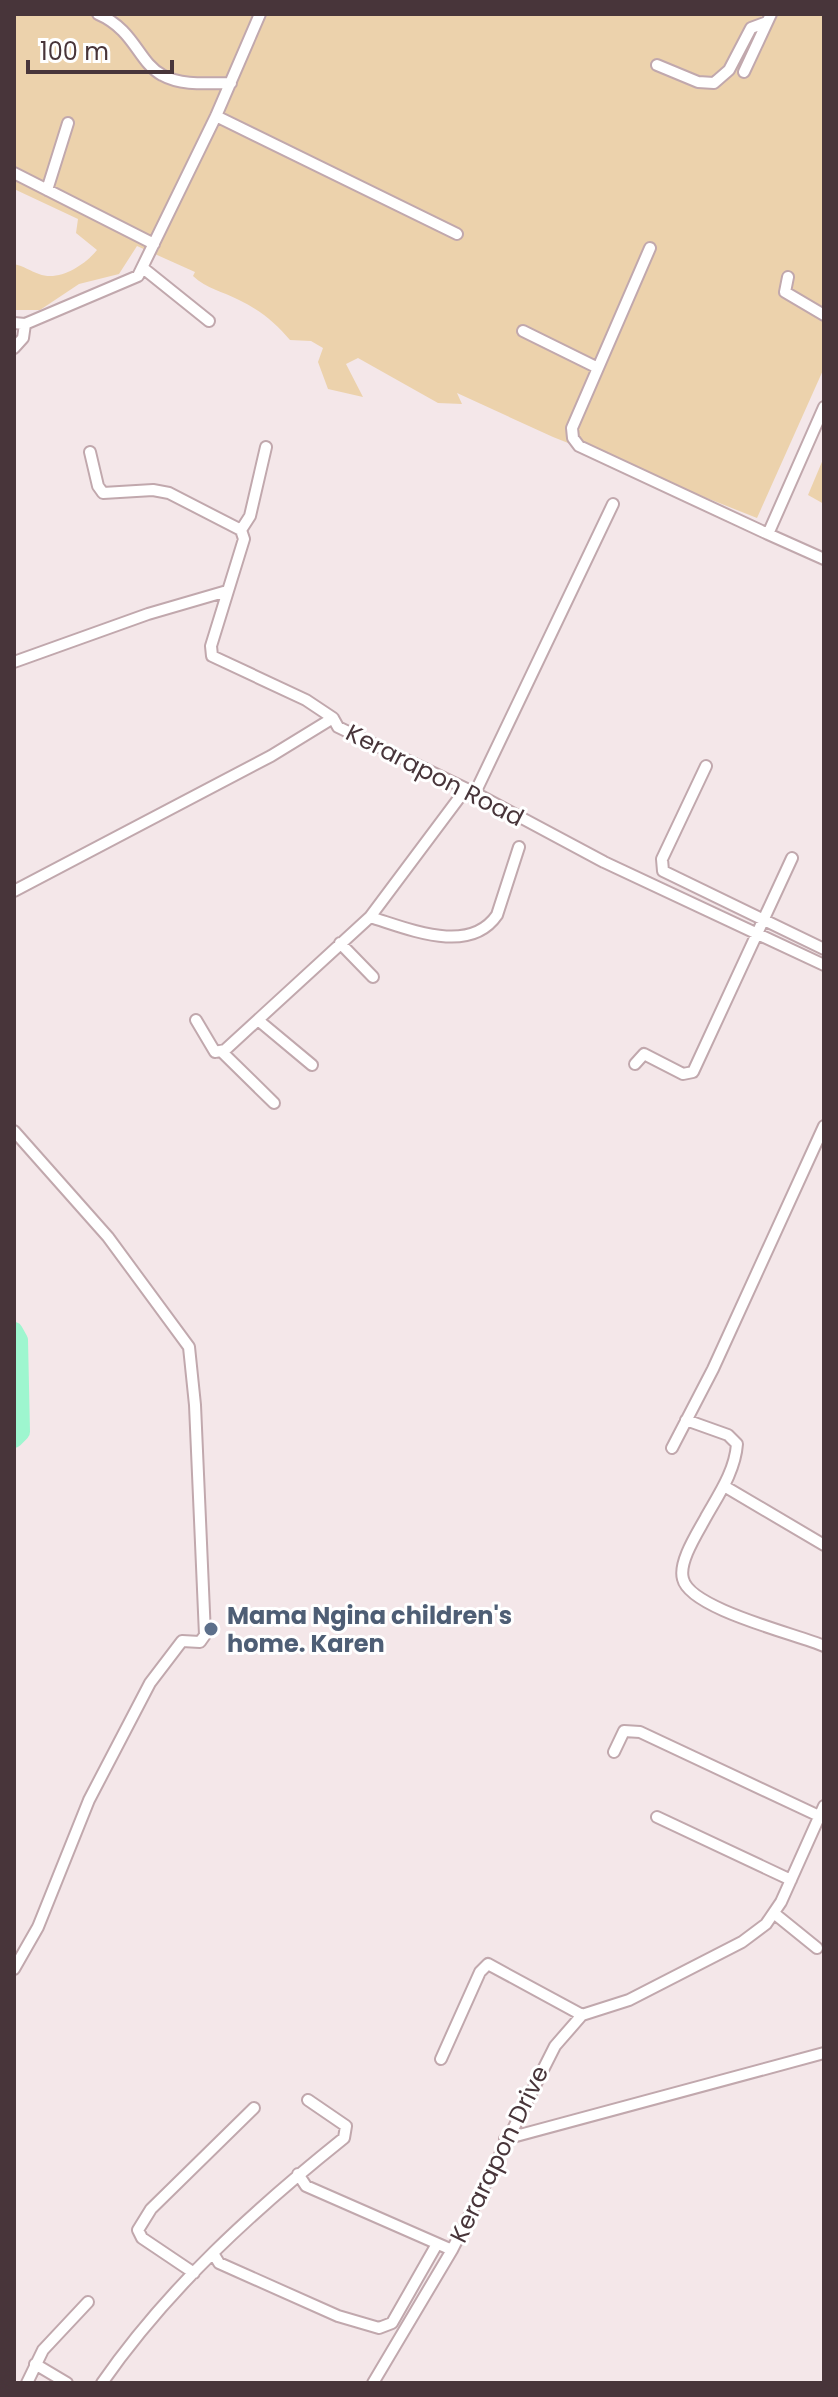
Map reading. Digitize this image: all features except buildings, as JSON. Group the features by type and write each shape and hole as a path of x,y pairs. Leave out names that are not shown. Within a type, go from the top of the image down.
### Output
{"street":[{"path":"98,14 131,36 155,70 164,77 231,83"},
{"path":"14,348 23,338 20,323 131,281 143,268 216,116 260,14"},
{"path":"657,65 698,82 714,83 729,70 751,28 769,18"},
{"path":"744,72 769,18"},
{"path":"216,116 457,234"},
{"path":"47,190 68,123"},
{"path":"14,173 154,244"},
{"path":"650,248 572,428 576,444 824,559"},
{"path":"143,268 209,321"},
{"path":"788,277 785,292 824,314"},
{"path":"523,331 598,368"},
{"path":"768,534 824,407"},
{"path":"241,530 250,516 266,447"},
{"path":"90,452 98,486 103,493 153,490 169,493 241,530 244,539 211,646 212,656 306,700 333,718"},
{"path":"196,1020 215,1052 221,1051 370,917 470,791 613,504"},
{"path":"14,662 148,614 227,591"},
{"name":"Kerarapon Road","path":"14,891 271,756 333,718 338,727 470,791 604,862 824,965"},
{"path":"706,766 662,859 663,871 824,949"},
{"path":"370,917 444,936 474,933 491,924 497,915 519,847"},
{"path":"635,1064 644,1054 683,1074 693,1072 792,858"},
{"path":"340,943 373,977"},
{"path":"258,1020 312,1065"},
{"path":"221,1051 274,1103"},
{"path":"672,1448 824,1126"},
{"path":"14,1131 108,1237 189,1347 195,1405 205,1635 200,1642 182,1641 150,1683 89,1800 38,1927 14,1969"},
{"path":"686,1420 735,1441 737,1449 724,1486 683,1567 686,1585 716,1607 824,1646"},
{"path":"724,1486 824,1545"},
{"path":"441,2059 480,1972 488,1964 582,2015 629,2000 728,1950 756,1933 775,1914 822,1811 640,1732 624,1731 614,1752"},
{"path":"657,1817 791,1880"},
{"path":"775,1914 817,1948"},
{"name":"Kerarapon Drive","path":"373,2383 452,2250 546,2059 582,2015"},
{"path":"505,2139 824,2053"},
{"path":"102,2383 213,2253 346,2134 346,2126 308,2100"},
{"path":"194,2273 142,2238 138,2230 151,2209 254,2108"},
{"path":"298,2174 306,2186 452,2250"},
{"path":"213,2253 219,2263 288,2294 379,2328 392,2323 437,2244"},
{"path":"27,2383 43,2350 88,2302"},
{"path":"35,2364 67,2383"}],"shaded area":[{"path":"14,14 824,14 824,368 757,518 553,437 457,393 462,404 438,403 358,358 346,364 363,397 328,389 318,362 323,348 311,341 290,340 254,308 204,284 193,276 195,272 137,246 119,274 79,284 40,310 14,310 14,264 39,274 55,276 79,266 97,250 76,233 78,219 14,189"},
{"path":"824,457 824,504 808,495"}],"waterway":[{"path":"14,1331 19,1340 21,1432 14,1439"}],"place":[{"name":"Mama Ngina children's home. Karen","path":"211,1629"}]}
